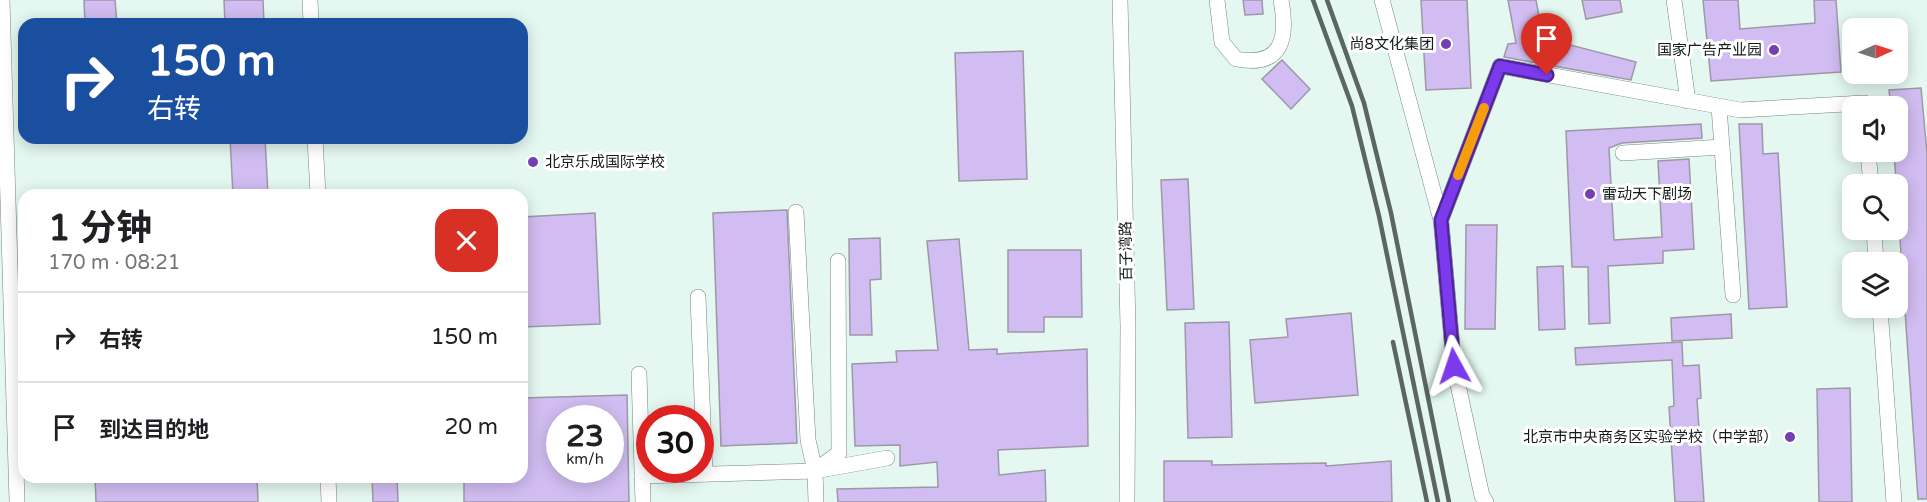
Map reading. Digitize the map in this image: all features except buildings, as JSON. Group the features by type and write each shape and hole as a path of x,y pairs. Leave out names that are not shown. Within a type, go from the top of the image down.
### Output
{"street":[{"path":"2,0 7,403 17,502"},
{"path":"310,0 311,18"},
{"name":"百子湾路","path":"1120,0 1128,327 1128,502"},
{"path":"1218,0 1222,42 1236,59 1250,62 1270,56 1281,45 1286,26 1281,0"},
{"path":"1382,0 1441,220 1454,366 1482,496 1486,502"},
{"path":"1674,0 1688,101"},
{"path":"1441,220 1500,66 1740,110 1842,104"},
{"path":"1719,107 1733,295"},
{"path":"315,144 318,189"},
{"path":"1623,153 1722,147"},
{"path":"796,212 808,440 815,471 816,502"},
{"path":"815,471 839,453 838,261"},
{"path":"698,297 702,405"},
{"path":"1881,318 1894,502"},
{"path":"639,374 640,405"},
{"path":"714,474 815,471 887,459"},
{"path":"328,483 329,502"},
{"path":"642,483 643,502"}],"railway":[{"path":"1313,0 1352,106 1379,216 1438,502"},
{"path":"1327,0 1364,103 1391,213 1449,502"},
{"path":"1393,342 1427,502"}],"slow traffic":[{"path":"1458,175 1484,108"}],"place":[{"name":"尚8文化集团","path":"1446,44"},
{"name":"国家广告产业园","path":"1774,50"},
{"name":"北京乐成国际学校","path":"533,162"},
{"name":"雷动天下剧场","path":"1590,194"},
{"name":"北京市中央商务区实验学校（中学部）","path":"1790,437"}],"route":[{"path":"1454,366 1441,220 1500,66 1547,75"}]}
